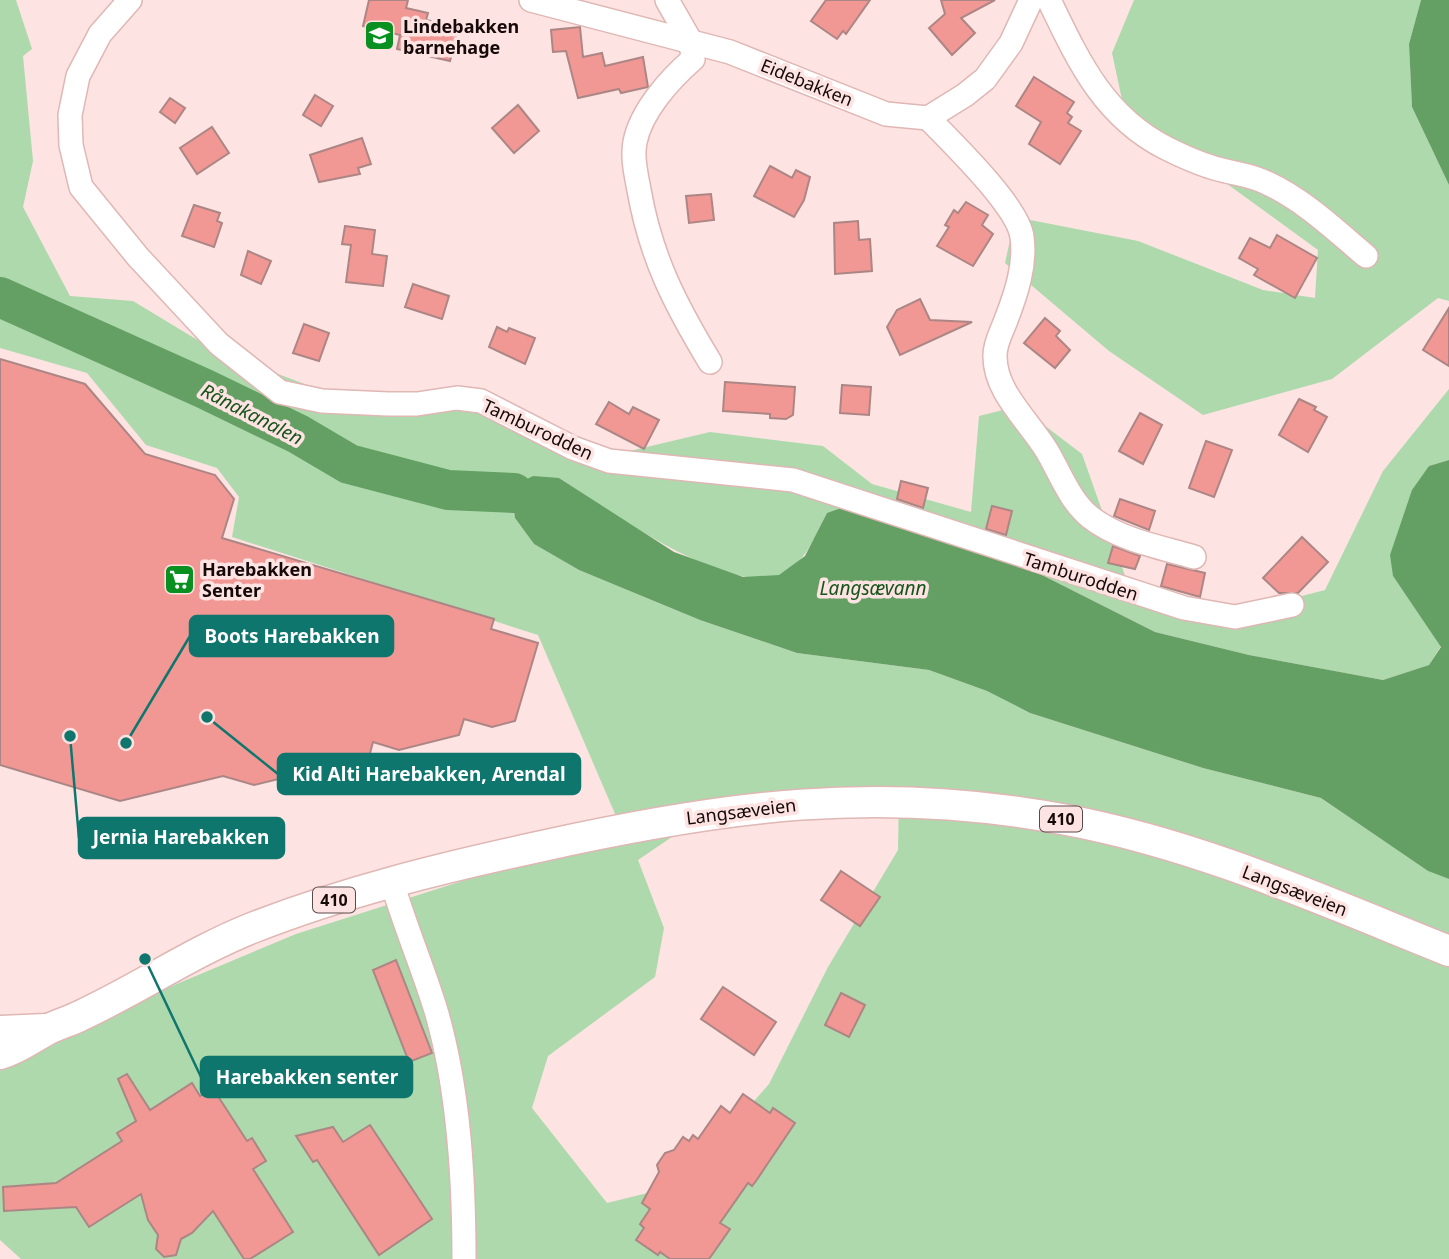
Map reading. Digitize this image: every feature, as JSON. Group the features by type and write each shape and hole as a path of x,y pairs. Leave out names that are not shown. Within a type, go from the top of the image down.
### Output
{"main road":[{"name":"Langsæveien","path":"0,1054 18,1049 48,1029 81,1016 196,953 250,929 393,882 647,824 762,806 880,800 981,807 1067,820 1124,833 1241,869 1449,951"},
{"name":"Langsæveien","path":"0,1031 48,1029"}],"street":[{"name":"Tamburodden","path":"130,0 100,34 78,76 70,115 71,145 81,187 138,257 219,344 280,392 322,401 388,404 417,404 457,398 481,401 573,448 609,461 793,480 1184,608 1236,617 1292,605"},
{"name":"Eidebakken","path":"531,0 668,33 692,51 730,52 886,114 928,118"},
{"path":"667,0 692,51 639,127 634,144 634,162 642,205 662,277 673,301 710,362"},
{"path":"1031,0 1011,43 985,79 928,118 967,158 1013,215 1022,236 1021,269 995,353 996,370 1015,406 1046,448 1072,496 1089,517 1117,534 1194,557"},
{"path":"1049,0 1087,77 1110,106 1142,132 1166,148 1227,172 1242,172 1269,183 1303,204 1366,256"},
{"path":"393,882 437,1013 452,1076 464,1219 464,1259"}],"shaded area":[{"path":"0,0 16,0 32,49 23,56 33,161 23,207 70,296 133,301 214,350 342,398 478,397 596,459 710,432 823,446 872,484 971,512 979,416 1019,406 1082,454 1128,584 1229,615 1325,590 1383,471 1449,389 1449,460 1429,466 1393,576 1441,646 1429,665 1383,680 1249,655 1155,632 1034,571 905,520 827,513 808,549 796,564 779,575 756,578 728,573 666,545 559,478 512,487 515,518 534,544 579,570 700,620 797,653 929,670 987,691 1030,713 1203,768 1321,798 1428,871 1449,879 1449,1259 21,1259 0,1240 0,1058 296,934 622,830 538,635 232,537 239,497 217,468 146,445 87,373 0,348","holes":["899,796 898,850 828,967 769,1084 680,1185 607,1203 532,1108 548,1056 655,977 664,928 638,860 688,826"]},
{"path":"1134,0 1421,0 1409,44 1412,107 1449,185 1449,301 1438,298 1332,379 1203,415 1109,351 1005,263 1015,217 1138,241 1263,290 1315,298 1318,250 1124,109 1112,53"}],"water":[{"path":"1421,0 1449,0 1449,185 1412,107 1409,44"},
{"name":"Langsævann","path":"1449,460 1449,879 1428,871 1321,798 1203,768 1030,713 987,691 929,670 797,653 700,620 579,570 534,544 515,518 511,487 533,476 559,478 674,552 743,577 779,575 805,556 827,513 850,505 905,520 1034,571 1155,632 1249,655 1383,680 1429,665 1441,647 1393,576 1390,555 1412,490 1429,466"}],"building":[{"path":"369,0 408,0 406,8 428,13 426,20 458,27 450,61 397,49 400,35 363,26"},
{"path":"826,0 870,0 846,34 843,31 837,39 811,21"},
{"path":"941,0 995,0 961,18 975,33 952,55 929,28 945,14"},
{"path":"580,27 583,57 602,53 605,66 643,57 648,87 621,93 619,89 578,98 566,51 553,52 551,30"},
{"path":"1034,77 1074,102 1067,113 1072,117 1068,123 1081,131 1060,164 1029,144 1041,122 1016,106"},
{"path":"315,95 333,106 321,126 303,115"},
{"path":"170,98 185,108 175,123 160,112"},
{"path":"518,105 539,131 514,153 492,128"},
{"path":"212,127 229,153 197,174 180,148"},
{"path":"362,138 371,164 358,168 360,174 319,182 310,155"},
{"path":"770,166 792,178 796,170 810,177 804,200 794,217 754,196"},
{"path":"711,194 714,220 689,223 686,196"},
{"path":"966,202 988,215 982,225 993,234 973,266 937,246 949,227 945,225 954,210 958,213"},
{"path":"194,205 220,213 217,221 222,223 214,247 182,236"},
{"path":"858,221 859,240 870,239 872,271 835,274 834,223"},
{"path":"345,226 375,230 372,254 387,256 383,286 346,282 351,245 342,244"},
{"path":"1277,235 1317,258 1295,298 1254,275 1258,269 1239,258 1250,238 1270,248"},
{"path":"248,251 271,261 261,284 241,275"},
{"path":"413,284 449,296 442,319 405,307"},
{"path":"920,299 930,320 972,322 900,355 887,327 897,310"},
{"path":"1449,308 1449,366 1423,350"},
{"path":"1045,318 1060,331 1056,336 1070,350 1055,368 1024,343"},
{"path":"304,324 329,333 319,361 293,353"},
{"path":"497,327 507,332 509,328 535,338 525,364 489,347"},
{"name":"Harebakken Senter","path":"0,359 85,384 145,454 215,475 234,499 222,538 494,619 491,629 538,643 515,721 492,727 464,719 459,735 399,750 373,742 369,757 254,785 223,776 120,801 0,765"},
{"path":"725,382 795,387 793,415 786,419 770,418 770,414 723,411"},
{"path":"842,385 871,387 869,415 840,413"},
{"path":"1299,399 1316,407 1314,410 1327,417 1308,452 1279,435"},
{"path":"609,402 629,414 633,407 659,420 644,449 596,424"},
{"path":"1140,413 1162,425 1143,464 1119,451"},
{"path":"1206,441 1232,450 1214,497 1189,488"},
{"path":"901,481 928,488 923,508 897,499"},
{"path":"1120,499 1155,511 1149,530 1114,516"},
{"path":"992,506 1012,511 1006,535 986,529"},
{"path":"1302,537 1328,562 1298,593 1279,593 1263,578"},
{"path":"1113,546 1140,556 1135,569 1108,563"},
{"path":"1167,564 1205,573 1200,597 1161,586"},
{"path":"841,871 880,897 860,926 821,900"},
{"path":"396,960 432,1053 409,1062 373,970"},
{"path":"723,987 776,1022 754,1055 701,1019"},
{"path":"841,993 865,1005 849,1037 825,1025"},
{"path":"127,1074 150,1110 192,1083 200,1096 212,1087 247,1141 252,1138 266,1161 253,1169 293,1232 250,1259 244,1259 213,1211 192,1233 181,1239 176,1255 164,1257 156,1249 158,1235 148,1220 141,1194 89,1227 76,1207 4,1211 3,1187 56,1183 122,1141 117,1133 136,1121 118,1079"},
{"path":"743,1094 770,1113 773,1108 795,1123 756,1181 752,1186 748,1183 720,1223 730,1229 709,1259 670,1259 660,1252 658,1255 636,1240 644,1228 640,1224 650,1209 642,1203 659,1172 657,1165 665,1153 674,1150 683,1137 689,1141 693,1135 698,1139 721,1106 730,1113"},
{"path":"370,1125 432,1219 379,1255 317,1160 313,1162 296,1136 333,1127 343,1142"}],"waterway":[{"name":"Rånakanalen","path":"0,297 205,389 298,434 349,464 448,490 514,493"}],"place":[{"name":"Lindebakken barnehage","path":"380,36"},
{"name":"Harebakken Senter","path":"179,579"},
{"name":"Kid Alti Harebakken, Arendal","path":"207,717"},
{"name":"Jernia Harebakken","path":"70,736"},
{"name":"Boots Harebakken","path":"126,743"},
{"name":"Harebakken senter","path":"145,959"}]}
